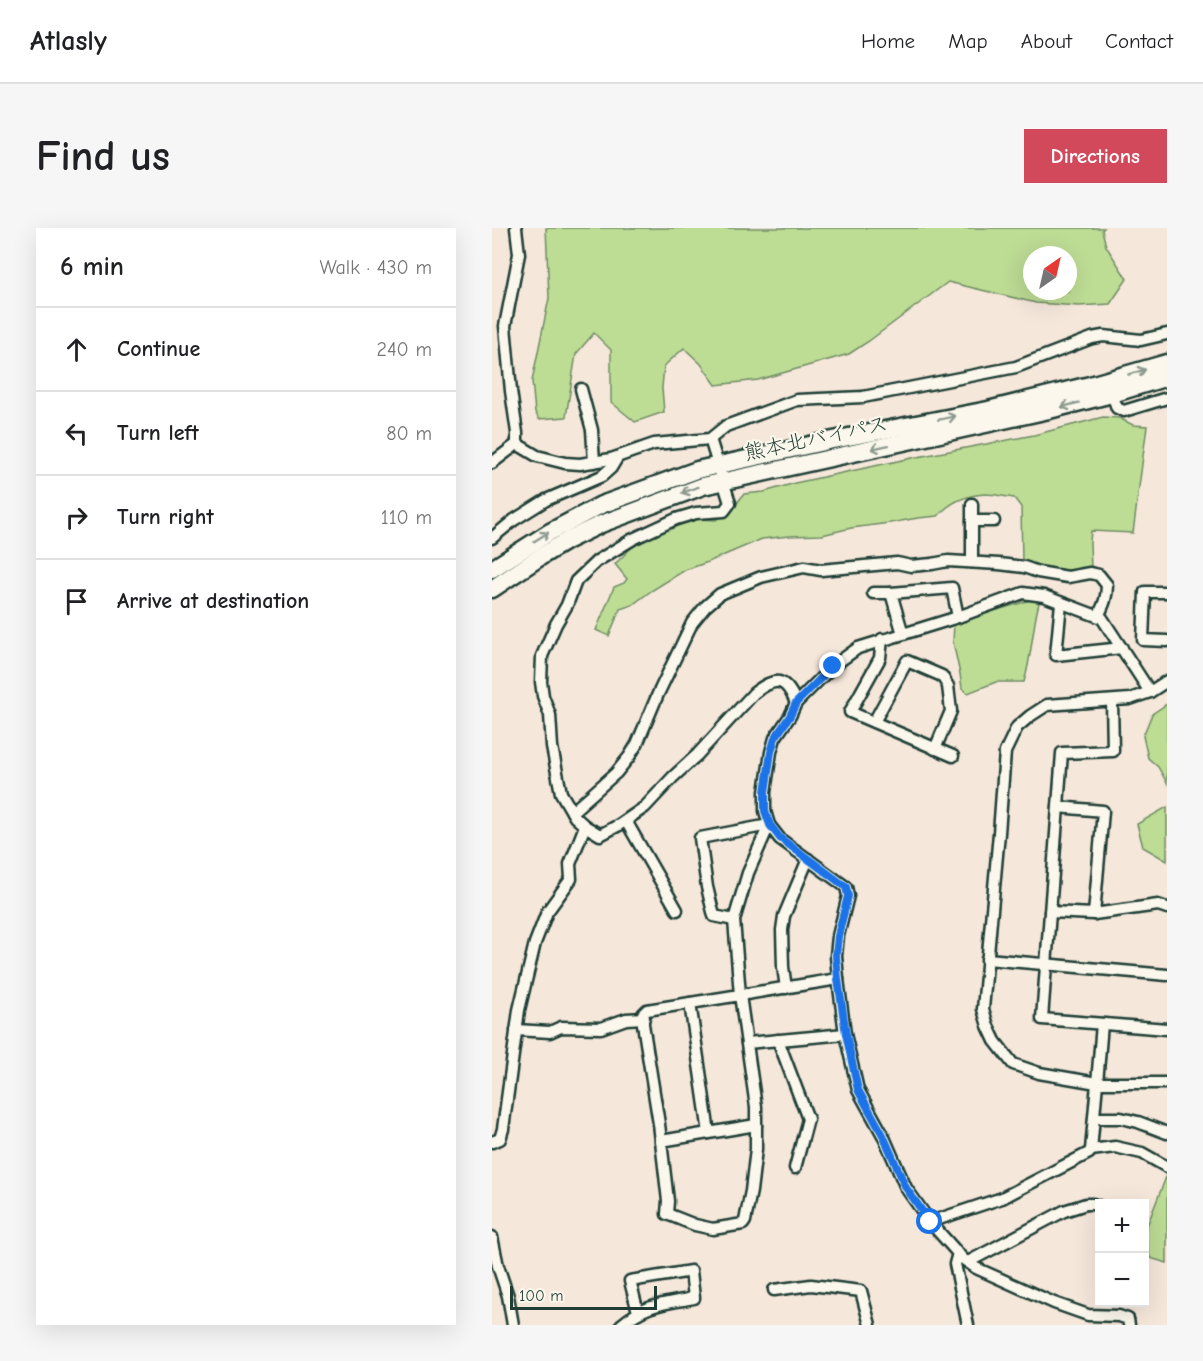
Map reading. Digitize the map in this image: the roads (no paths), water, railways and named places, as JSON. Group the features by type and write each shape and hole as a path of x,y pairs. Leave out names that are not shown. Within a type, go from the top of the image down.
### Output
{"highway":[{"name":"熊本北バイパス","path":"492,589 568,540 601,524 703,486 721,473 828,441 988,410 1167,363"},
{"name":"熊本北バイパス","path":"492,569 550,532 601,505 697,470 721,473 1049,410 1167,377"}],"street":[{"path":"516,228 519,254 505,326 517,444"},
{"path":"517,444 537,456 580,464 594,462 617,458 654,444 710,439 726,426 797,400 863,397 1016,367 1092,338 1103,336 1141,340 1167,334"},
{"path":"581,389 592,430 594,462"},
{"path":"1112,394 1117,408 1124,411 1167,398"},
{"path":"710,439 730,503 724,511 696,513 676,519 633,539 597,561 576,581 542,656 541,682 550,715 552,747 561,793 575,817 600,835 626,821 645,807 673,777 698,755 754,693 765,685 772,682 783,683 791,690 796,703"},
{"path":"492,463 517,444"},
{"path":"492,538 514,520 546,501 602,476 617,458"},
{"path":"972,504 972,562"},
{"path":"972,521 994,521"},
{"path":"572,812 616,774 629,757 692,623 720,594 760,576 804,567 821,570 897,563 911,566 948,561 1024,567 1068,577 1090,573 1099,575 1107,585 1107,597 1098,616"},
{"path":"873,593 952,588 957,617"},
{"path":"1167,592 1145,591 1143,640 1167,641"},
{"path":"891,593 903,634"},
{"path":"1129,1325 1128,1319 1119,1316 1088,1315 1054,1303 976,1268 958,1253 930,1222 906,1188 883,1135 858,1090 846,1034 836,956 838,936 848,896 846,887 780,838 770,825 765,811 765,792 775,738 796,703 833,666 858,648 957,617 1023,593 1044,596 1102,618 1150,692"},
{"path":"1061,603 1056,655 1122,648"},
{"path":"882,639 880,658 850,712 953,756"},
{"path":"874,722 907,661 942,676 948,686 951,711 935,749"},
{"path":"1167,681 1150,692 1130,699 1047,705 1017,727 1005,752 982,1010 995,1041 1013,1064 1039,1073 1097,1083 1167,1083"},
{"path":"1112,701 1113,751 1062,753 1042,1019 1167,1029"},
{"path":"1058,807 1103,811 1094,914"},
{"path":"626,821 677,910"},
{"path":"770,825 748,873 734,920 740,994 756,1107 756,1149 751,1191 743,1224 713,1229 667,1214 668,1201 661,1141 643,1014 646,1011 740,994 838,979"},
{"path":"734,920 714,916 700,838 770,825"},
{"path":"492,1142 500,1139 519,1010 535,943 547,912 571,879 570,864 585,826"},
{"path":"786,988 783,967 784,916 808,859"},
{"path":"1050,912 1094,914 1158,905 1167,908"},
{"path":"987,959 1167,975"},
{"path":"690,1003 709,1133"},
{"path":"516,1030 550,1032 561,1027 601,1028 626,1019 644,1018"},
{"path":"1091,1150 1102,1024"},
{"path":"747,1043 846,1034"},
{"path":"778,1040 808,1119 795,1168"},
{"path":"1094,1118 1121,1118 1167,1133"},
{"path":"661,1141 756,1125"},
{"path":"930,1222 1002,1198 1091,1150 1115,1147 1142,1153 1167,1167"},
{"path":"968,1262 1064,1212 1086,1204 1095,1204"},
{"path":"492,1237 508,1296 513,1325"},
{"path":"958,1253 955,1264 968,1325"},
{"path":"621,1325 638,1312 651,1306 694,1298 691,1271 630,1281 638,1312"},
{"path":"774,1290 811,1285 861,1291 870,1325"}]}
